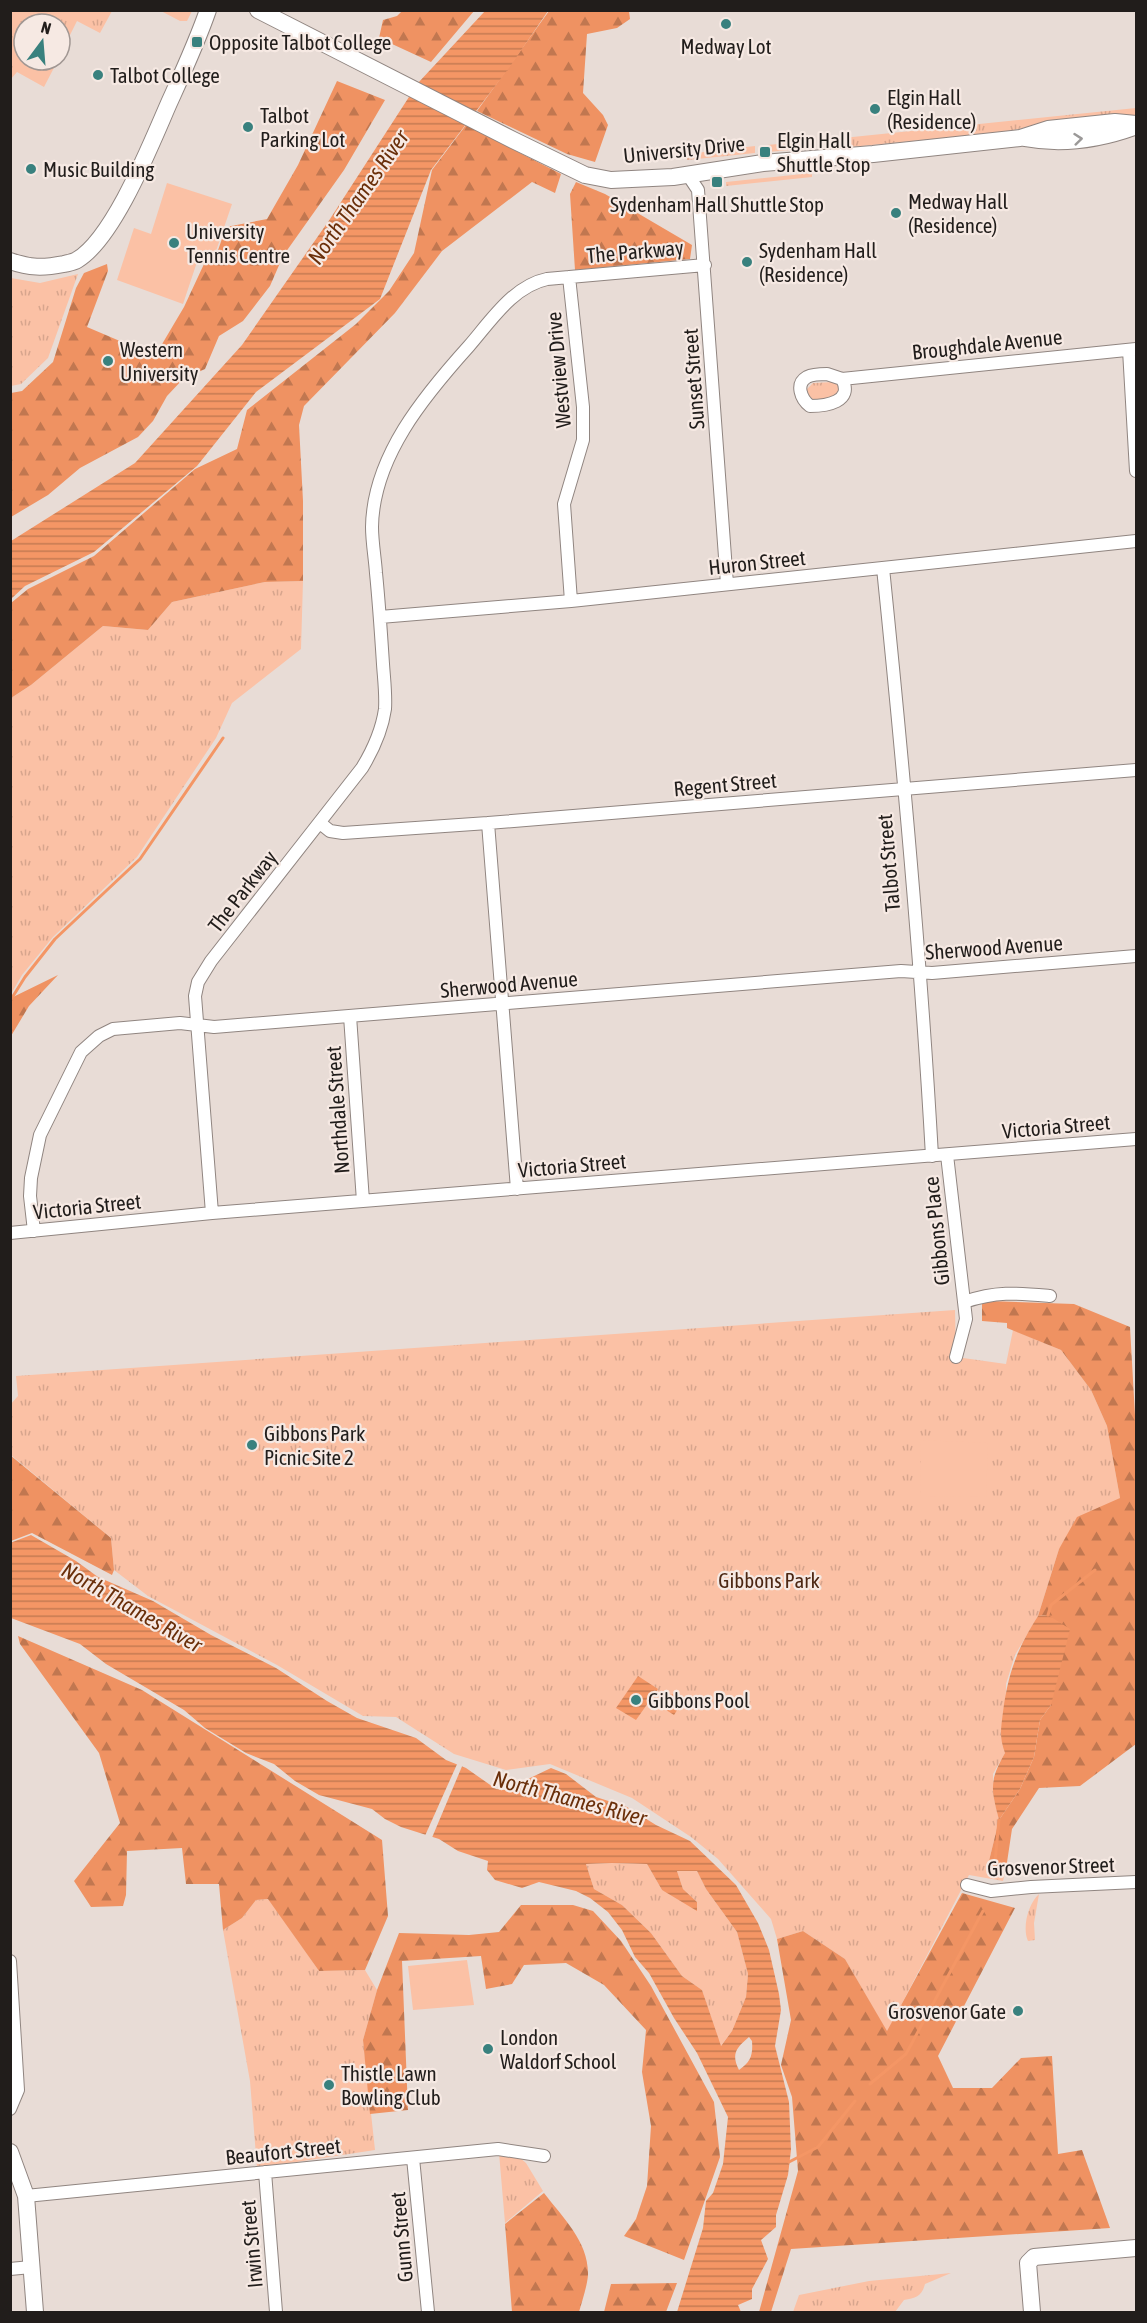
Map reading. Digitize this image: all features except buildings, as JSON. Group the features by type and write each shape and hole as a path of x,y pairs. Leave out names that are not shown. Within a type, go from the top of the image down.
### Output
{"street":[{"path":"10,261 28,267 43,268 76,261 95,244 137,175 197,42 208,10"},
{"name":"University Drive","path":"258,10 375,72 585,175 611,180 688,175 763,163 1020,138 1047,142 1092,138 1108,136 1137,125"},
{"name":"Sunset Street","path":"688,175 698,190 728,584"},
{"name":"The Parkway","path":"212,1213 195,996 202,976 362,768 370,755 382,724 385,694 372,526 385,466 399,435 466,349 512,299 535,282 705,265"},
{"name":"Westview Drive","path":"569,277 583,407 584,440 564,504 571,600"},
{"path":"1133,349 1137,471"},
{"name":"Broughdale Avenue","path":"842,379 1133,349"},
{"name":"Huron Street","path":"380,616 571,600 1137,541"},
{"name":"Talbot Street","path":"884,568 904,788 932,1156"},
{"name":"Regent Street","path":"320,823 330,831 343,833 1137,770"},
{"path":"488,823 517,1189"},
{"name":"Sherwood Avenue","path":"34,1231 30,1196 31,1178 40,1135 81,1052 99,1036 113,1029 180,1023 214,1027 890,972 932,973 1137,956"},
{"name":"Northdale Street","path":"350,1017 363,1201"},
{"name":"Victoria Street","path":"10,1233 212,1213 1137,1139"},
{"name":"Gibbons Place","path":"948,1155 964,1302 965,1328 956,1357"},
{"name":"Gibbons Place","path":"964,1302 989,1294 1050,1296"},
{"name":"Grosvenor Street","path":"967,1885 992,1891 1137,1882"},
{"path":"10,1961 18,2090 10,2109"},
{"name":"Beaufort Street","path":"26,2196 498,2149 544,2156"},
{"path":"10,2152 26,2196 35,2313"},
{"name":"Gunn Street","path":"413,2158 428,2313"},
{"name":"Irwin Street","path":"265,2172 276,2313"},
{"path":"1032,2313 1028,2263 1034,2257 1137,2248"},
{"path":"10,2269 31,2267"}],"green space":[{"path":"11,10 112,10 100,33 77,21 72,31 72,12 12,12 12,72 17,72 11,79"},
{"path":"403,10 474,11 431,62 379,38 383,20 397,16"},
{"path":"161,11 192,11 187,21 180,21"},
{"path":"549,11 629,11 630,19 617,28 587,34 583,93 603,115 608,125 595,162 567,154 477,111"},
{"path":"17,72 52,72 44,87"},
{"path":"337,81 385,100 344,170 283,256 270,286 243,321 219,336 205,369 183,379 167,396 153,421 138,437 80,468 48,495 11,517 11,393 22,391 53,362 76,288 84,273 107,264 108,271 87,327 155,356 184,307 204,264 214,262 226,227 267,219 298,165"},
{"path":"1136,108 1136,115 1045,123 1005,132 832,147 833,139"},
{"path":"466,125 561,174 555,193 532,182 442,251 395,313 304,406 299,425 303,501 303,581 265,582 172,602 148,630 103,626 31,685 11,698 11,603 28,589 94,556 195,469 237,449 247,410 356,324 389,291 414,253 432,170"},
{"path":"799,142 803,149 767,152 767,145"},
{"path":"755,146 755,153 687,160 687,154"},
{"path":"812,173 812,177 726,186 726,182"},
{"path":"576,182 605,194 692,245 690,259 575,270 570,194"},
{"name":"University Tennis Centre","path":"167,183 232,204 214,257 200,253 183,304 117,280 134,228 151,234"},
{"path":"78,274 48,358 21,384 11,386 11,278 40,283"},
{"path":"813,383 837,383 839,390 833,399 815,400 808,396 807,389"},
{"path":"303,581 301,649 232,703 216,738 137,857 53,937 22,975 11,994 11,698 31,685 103,626 148,630 172,602 265,582"},
{"path":"58,975 29,1006 11,1036 11,998"},
{"path":"989,1301 1074,1304 1130,1327 1136,1433 1136,1744 1080,1786 1039,1788 1012,1829 1006,1869 988,1865 999,1820 1020,1789 1034,1757 1040,1720 1051,1705 1048,1615 1038,1616 1059,1549 1077,1517 1120,1498 1107,1426 1091,1390 1061,1350 1007,1328 1007,1323 982,1321 982,1303"},
{"name":"Gibbons Park","path":"955,1310 956,1357 1006,1364 1013,1330 1061,1350 1091,1390 1107,1426 1120,1498 1059,1549 1038,1616 1015,1655 1006,1684 1005,1753 993,1774 994,1799 999,1820 988,1865 1006,1869 1003,1881 969,1875 887,2032 845,1959 803,1931 777,1939 771,1919 718,1859 691,1837 632,1798 550,1764 506,1770 454,1754 396,1717 363,1716 277,1665 148,1596 114,1570 111,1538 11,1455 10,1405 18,1396 16,1376"},
{"path":"921,1440 988,1443 986,1497 920,1496"},
{"path":"10,1455 111,1538 114,1570 112,1575 32,1533 11,1541"},
{"path":"18,1636 142,1690 382,1840 388,1916 365,1970 319,1971 268,1899 256,1900 242,1918 223,1930 219,1884 186,1884 182,1848 127,1851 126,1895 123,1906 91,1907 74,1881 120,1823 99,1753 20,1644"},
{"path":"586,1864 647,1864 662,1890 697,1902 683,1889 677,1871 697,1871 706,1889 737,1932 748,1974 746,1997 732,2031 720,2047 702,1990 682,1976 651,1933 622,1905 594,1889"},
{"path":"962,1893 1015,1908 938,2056 953,2088 992,2088 1021,2058 1052,2056 1058,2154 1082,2150 1110,2228 791,2249 771,2312 759,2312 798,2171 792,2097 781,2065 791,2020 777,1939 803,1931 845,1959 887,2031"},
{"path":"1039,1894 1034,1923 1035,1940 1028,1941 1027,1916"},
{"path":"269,1899 319,1971 365,1970 377,1990 363,2040 375,2150 257,2168 250,2081 223,1930 242,1918 256,1900"},
{"path":"521,1905 573,1905 593,1911 621,1941 651,1986 714,2102 720,2157 684,2260 624,2236 636,2219 647,2186 651,2126 642,2072 646,2030 604,1985 566,1963 524,1965 512,1984 486,1989 481,1956 402,1961 408,2110 370,2114 363,2040 377,1990 399,1933 469,1935 499,1932"},
{"path":"467,1960 474,2005 413,2010 408,1966"},
{"path":"499,2153 519,2157 526,2163 543,2191 505,2223"},
{"path":"544,2193 574,2231 584,2252 588,2275 579,2312 512,2312 505,2224"},
{"path":"951,2273 925,2284 920,2294 904,2300 895,2312 793,2312 799,2295 869,2281"},
{"path":"677,2283 666,2312 604,2312 611,2284"}],"water":[{"name":"North Thames River","path":"485,11 548,11 509,68 431,170 380,299 256,392 197,466 94,552 25,586 11,599 11,541 135,463 242,345 330,219 418,83"},
{"name":"North Thames River","path":"31,1535 76,1561 98,1577 153,1601 211,1635 276,1668 357,1718 416,1738 446,1760 466,1768 496,1789 505,1790 551,1768 566,1774 596,1797 627,1807 656,1825 690,1841 736,1885 758,1923 769,1950 779,1994 781,2010 775,2046 789,2102 791,2150 788,2175 776,2215 776,2227 761,2240 768,2259 752,2289 752,2299 738,2305 741,2312 677,2312 703,2228 706,2201 713,2193 723,2164 728,2117 697,2053 649,1973 635,1957 622,1930 608,1912 590,1898 576,1891 539,1882 522,1888 495,1880 487,1870 488,1861 458,1851 439,1839 401,1827 372,1809 319,1795 295,1781 274,1764 246,1753 205,1728 184,1710 106,1664 80,1644 11,1618 10,1543","holes":["586,1864 647,1864 662,1890 697,1911 697,1902 683,1889 677,1871 697,1871 706,1889 737,1932 748,1974 746,1997 732,2031 721,2046 702,1990 682,1976 651,1933 622,1905 594,1889","749,2037 752,2041 749,2061 739,2070 735,2055"]},
{"path":"1048,1615 1070,1629 1051,1705 1040,1720 1034,1757 1020,1789 999,1820 993,1785 996,1771 1005,1753 1001,1728 1008,1685 1014,1662 1031,1628 1038,1616"},
{"name":"Gibbons Pool","path":"638,1676 658,1689 636,1720 616,1708"},
{"path":"672,1694 683,1701 674,1715 663,1708"}],"pier":[{"path":"458,1762 463,1764 431,1840 424,1838"}],"waterway":[{"path":"10,1001 25,977 55,939 140,859 223,738"},
{"path":"1048,1615 1051,1605 1095,1570"},
{"path":"995,1862 999,1820"},
{"path":"870,2084 906,2054 983,1911"},
{"path":"789,2162 818,2147 855,2101"}],"place":[{"name":"Medway Lot","path":"726,24"},
{"name":"Opposite Talbot College","path":"197,42"},
{"name":"Talbot College","path":"98,75"},
{"name":"Elgin Hall (Residence)","path":"875,109"},
{"name":"Talbot Parking Lot","path":"248,127"},
{"name":"Elgin Hall Shuttle Stop","path":"765,152"},
{"name":"Music Building","path":"31,169"},
{"name":"Sydenham Hall Shuttle Stop","path":"717,182"},
{"name":"Medway Hall (Residence)","path":"896,213"},
{"name":"University Tennis Centre","path":"174,243"},
{"name":"Sydenham Hall (Residence)","path":"747,262"},
{"name":"Western University","path":"108,361"},
{"name":"Gibbons Park Picnic Site 2","path":"252,1445"},
{"name":"Gibbons Pool","path":"636,1700"},
{"name":"Grosvenor Gate","path":"1018,2011"},
{"name":"London Waldorf School","path":"488,2049"},
{"name":"Thistle Lawn Bowling Club","path":"329,2085"}]}
